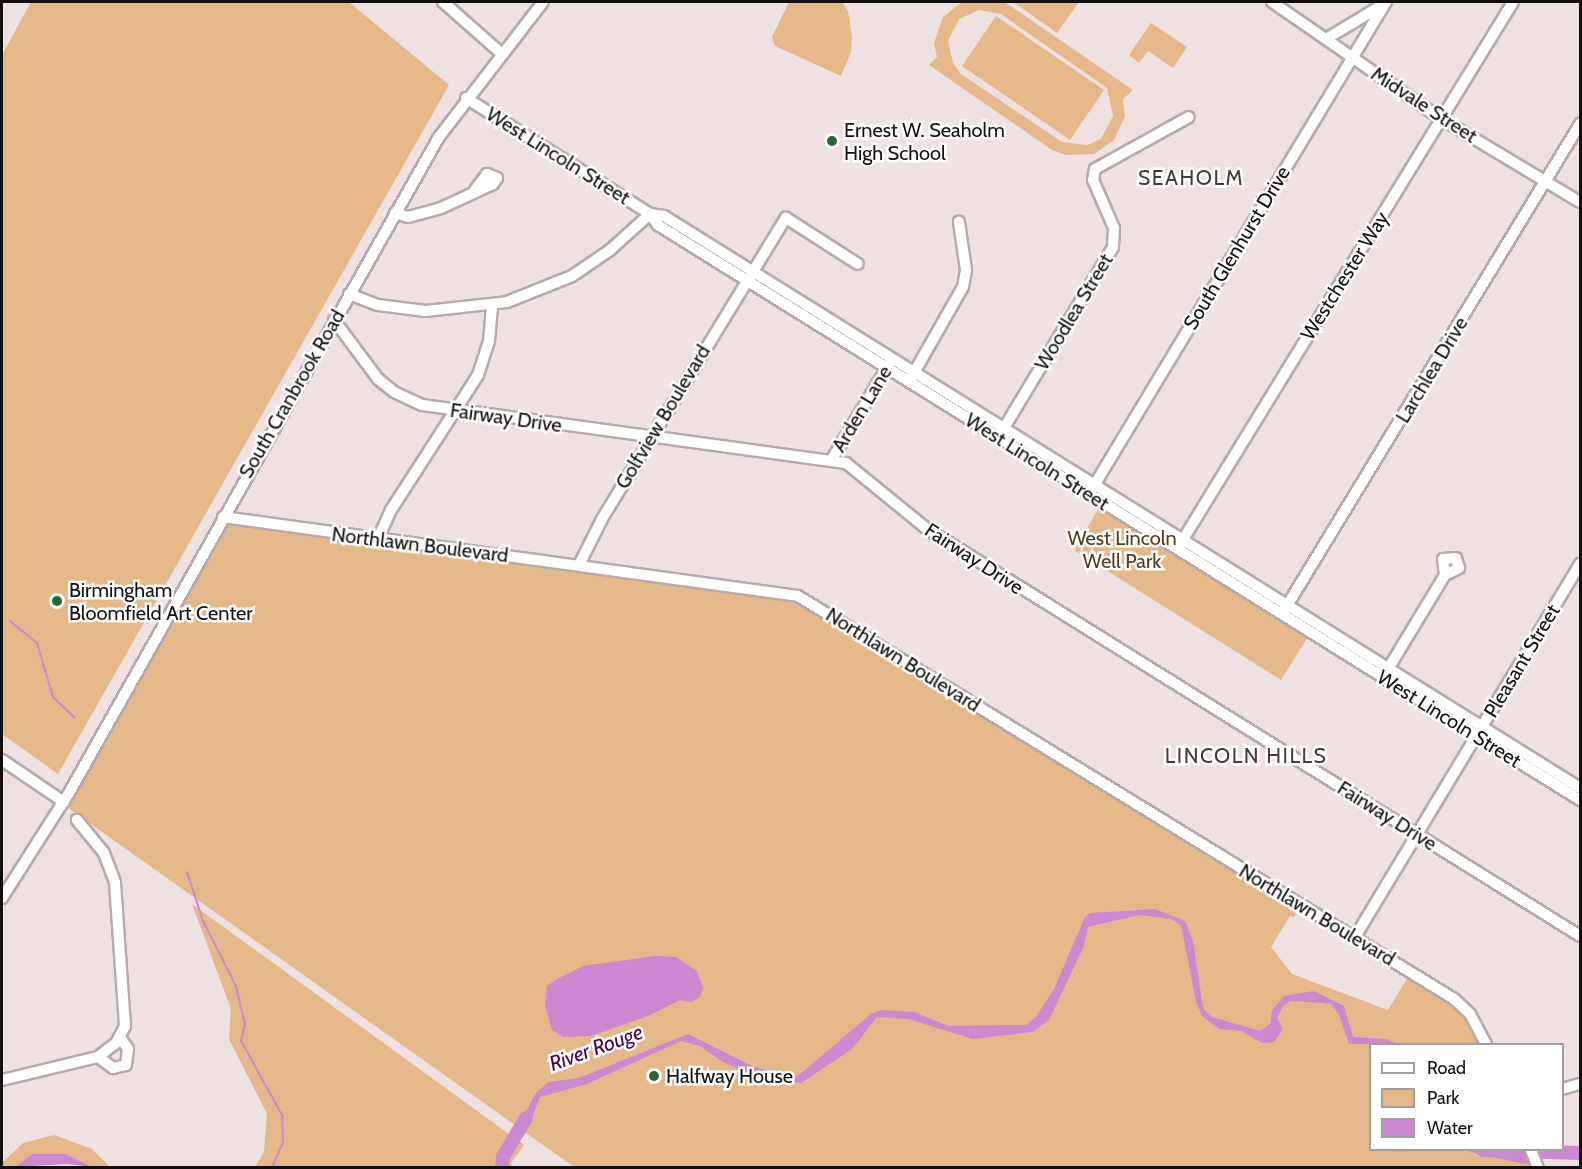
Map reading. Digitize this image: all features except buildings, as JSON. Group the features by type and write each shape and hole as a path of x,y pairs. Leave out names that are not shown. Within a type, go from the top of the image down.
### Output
{"street":[{"path":"443,2 502,54"},
{"name":"South Cranbrook Road","path":"2,898 64,802 395,213 466,98 543,2"},
{"name":"Midvale Street","path":"1272,2 1440,118 1581,202"},
{"path":"1326,39 1385,2"},
{"name":"South Glenhurst Drive","path":"1091,490 1385,2"},
{"name":"Westchester Way","path":"1180,544 1513,2"},
{"name":"West Lincoln Street","path":"466,98 650,214 664,216 750,276 1479,732 1581,800"},
{"name":"Woodlea Street","path":"1001,433 1113,247 1114,228 1093,180 1098,166 1189,117"},
{"name":"Larchlea Drive","path":"1285,610 1581,124"},
{"path":"395,213 413,216 441,208 474,191"},
{"path":"349,294 378,305 406,310 492,306 572,276 610,250 650,214"},
{"name":"Golfview Boulevard","path":"579,565 593,534 786,218 858,264"},
{"name":"Arden Lane","path":"911,377 963,287 966,270 959,222"},
{"path":"378,539 391,510 482,366 492,306"},
{"name":"Fairway Drive","path":"334,320 385,385 414,402 455,412 832,459 851,467 927,529 1581,936"},
{"name":"Arden Lane","path":"832,459 890,363"},
{"name":"Northlawn Boulevard","path":"223,517 798,596 1461,1004 1473,1018 1486,1043"},
{"name":"Pleasant Street","path":"1355,937 1479,732 1576,579 1581,564"},
{"path":"1385,673 1444,575"},
{"name":"West Lincoln Street","path":"1479,732 1581,788"},
{"path":"2,760 64,802"},
{"path":"2,1080 98,1057 120,1037 125,997 117,889 104,853 77,820"},
{"path":"98,1057 114,1068 126,1065 128,1049 120,1037"},
{"path":"1564,1089 1581,1084"},
{"path":"1532,1151 1538,1167"}],"green space":[{"path":"31,2 349,2 449,85 58,774 2,734 2,55"},
{"path":"789,2 842,2 848,11 852,38 851,52 841,76 775,46 772,37"},
{"path":"962,2 1006,3 1133,90 1123,99 1125,116 1114,140 1094,154 1066,155 1052,150 929,65 937,57 934,43 943,17","holes":["979,10 1001,14 1107,88 1113,116 1101,139 1087,145 1062,142 961,74 953,63 948,41 959,19"]},
{"path":"1013,2 1079,2 1057,33"},
{"path":"996,16 1104,90 1070,140 962,66"},
{"path":"1151,23 1187,47 1173,68 1148,51 1139,63 1129,55"},
{"name":"West Lincoln Well Park","path":"1099,508 1307,638 1281,680 1074,550"},
{"path":"227,519 796,592 1299,909 1294,917 1290,916 1271,947 1292,974 1388,1010 1409,975 1465,1016 1478,1043 1369,1043 1369,1151 1524,1151 1532,1167 574,1167 64,805"},
{"path":"192,904 524,1145 511,1163 512,1167 255,1167 264,1152 267,1114 229,1039 231,1009"},
{"path":"54,1135 92,1149 110,1167 92,1167 66,1154 32,1154 15,1167 2,1168 2,1163 23,1143"}],"water":[{"name":"River Rouge","path":"1155,909 1185,921 1193,941 1203,1008 1212,1017 1260,1031 1270,1024 1272,1010 1284,996 1314,991 1344,1006 1353,1037 1387,1039 1395,1043 1349,1044 1339,1015 1331,1004 1323,1003 1290,1001 1283,1006 1277,1018 1283,1029 1274,1042 1262,1043 1241,1031 1219,1029 1202,1016 1196,1002 1181,925 1171,919 1139,915 1088,927 1084,946 1049,1020 1032,1032 973,1039 908,1019 877,1017 852,1049 801,1083 769,1081 723,1062 700,1046 681,1041 587,1084 540,1097 532,1118 519,1134 516,1132 535,1094 548,1082 579,1078 688,1034 754,1067 798,1076 872,1013 882,1010 914,1012 949,1026 1026,1025 1036,1017 1054,989 1085,917 1090,913"},
{"path":"655,956 676,957 697,971 703,987 700,997 691,1002 680,1000 646,1017 591,1036 563,1037 552,1030 545,1006 547,986 555,980 583,966"},
{"path":"1466,1151 1525,1151 1530,1163 1520,1163"},
{"path":"32,1154 66,1154 92,1167 67,1164 15,1167"}],"waterway":[{"path":"10,621 37,643 53,697 75,718"},
{"path":"187,872 203,921 236,986 245,1024 241,1041 282,1115 283,1142 272,1168"},
{"name":"River Rouge","path":"502,1168 503,1157 526,1118"},
{"name":"River Rouge","path":"1515,1151 1580,1153"}],"place":[{"name":"Ernest W. Seaholm High School","path":"832,141"},
{"name":"Birmingham Bloomfield Art Center","path":"57,601"},
{"name":"Halfway House","path":"654,1076"}],"district":[{"name":"SEAHOLM","path":"1191,178"},
{"name":"LINCOLN HILLS","path":"1246,756"}]}
